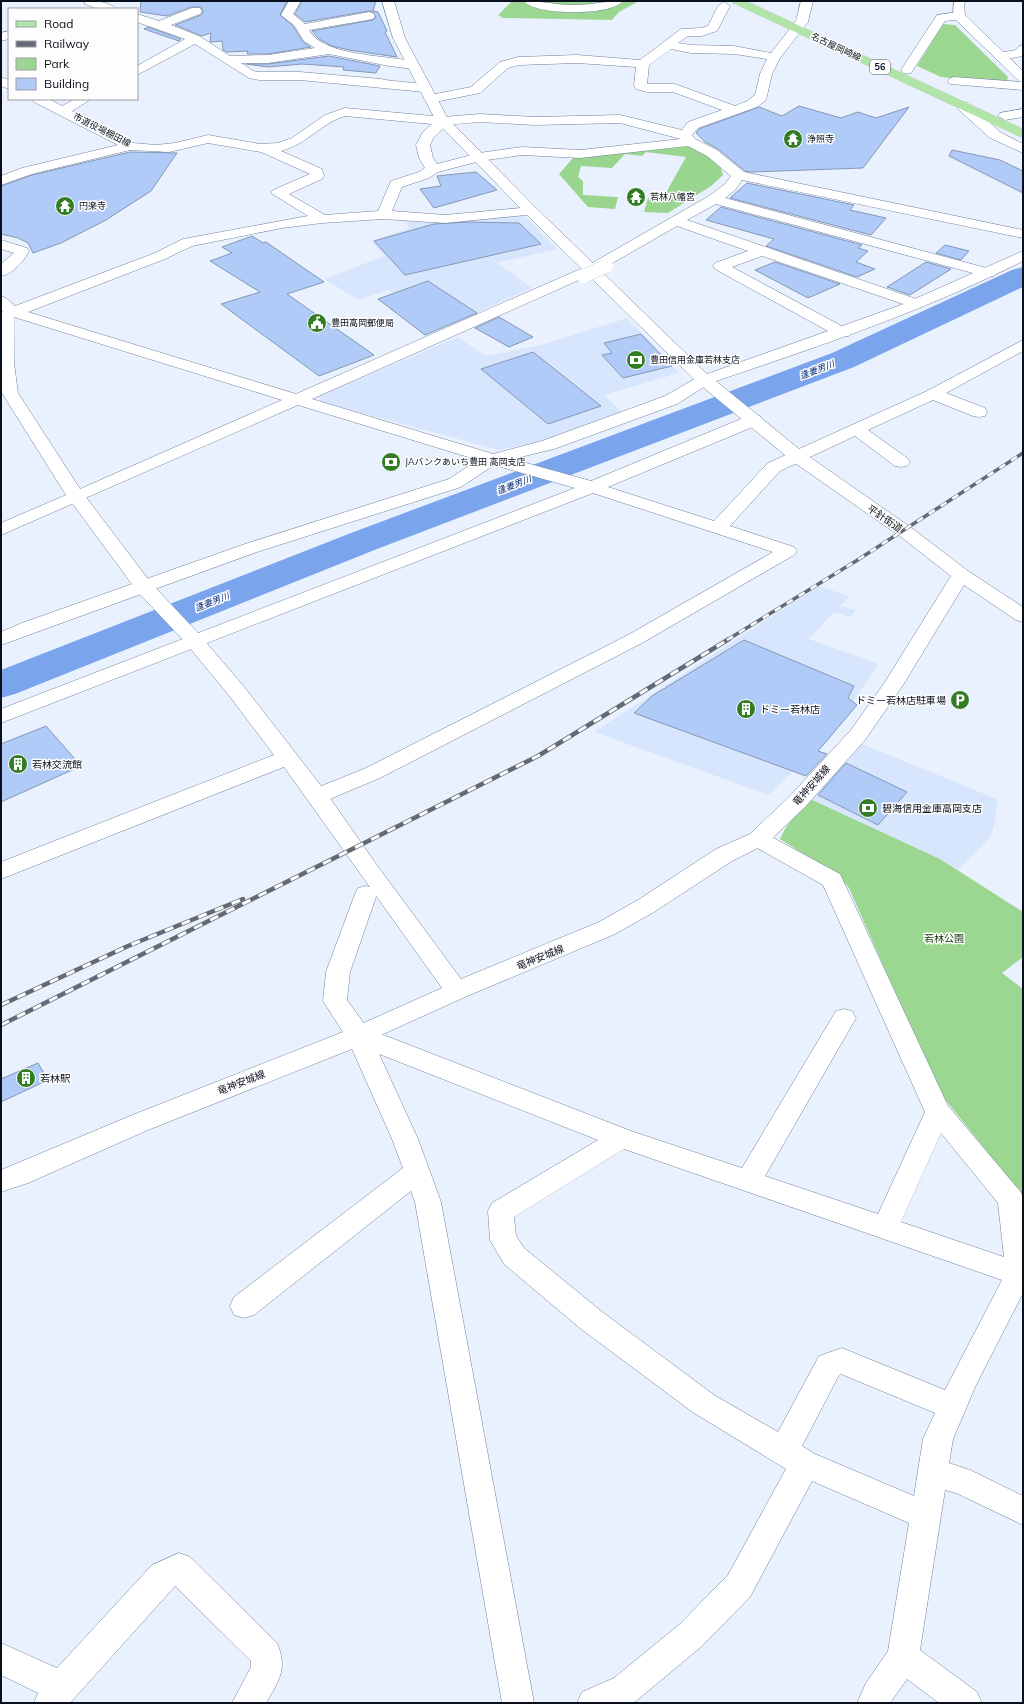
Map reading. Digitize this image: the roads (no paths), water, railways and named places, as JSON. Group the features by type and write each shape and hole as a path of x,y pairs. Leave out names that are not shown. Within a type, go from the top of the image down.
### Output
{"main road":[{"name":"名古屋岡崎線","path":"737,1 907,70 1023,124"},
{"name":"名古屋岡崎線","path":"756,1 800,26 962,106 1023,134"}],"street":[{"path":"295,1 287,15 301,28 303,34 313,42 330,50 364,58 413,65"},
{"name":"平針街道","path":"388,1 399,38 443,121 531,211 594,270 707,383 798,456 907,533 961,574 1023,615"},
{"path":"530,1 547,7 574,8 600,6 617,1"},
{"path":"383,215 396,184 424,175 433,169 479,157 522,151 587,154 687,138 693,125 752,104 761,97 766,74 774,57 800,26 807,1"},
{"path":"960,1 958,3 959,16 1023,78"},
{"path":"86,3 106,8"},
{"path":"138,18 160,25 194,39 249,74 259,76 300,76 427,93 475,90 504,65 518,61 577,59 643,64 685,32 702,32 713,28 724,6"},
{"path":"160,25 196,11"},
{"path":"301,28 369,16"},
{"path":"907,70 941,18 959,16"},
{"path":"139,68 194,39"},
{"path":"669,45 691,49 734,50 774,57"},
{"path":"1001,56 1020,53 1023,49"},
{"path":"228,60 268,59 330,50"},
{"path":"632,99 641,87 643,64"},
{"path":"954,81 1023,86"},
{"path":"641,87 675,88 734,110"},
{"name":"市道役場棚田線","path":"42,100 64,110 130,146 163,149 207,139 265,149 291,144 336,114 340,113 443,121 480,118 535,120 620,119 687,138 712,153 740,175"},
{"path":"64,110 83,100"},
{"path":"962,106 995,135 1023,149"},
{"path":"1005,116 1023,113"},
{"path":"433,169 426,158 423,145 428,135 443,121"},
{"path":"1,181 27,171 130,146"},
{"path":"265,149 317,172 317,176 314,178 278,193 322,219"},
{"path":"1,530 594,270 714,199 730,187 740,175 1023,234"},
{"path":"714,199 989,273"},
{"path":"5,312 141,263 188,242 282,224 322,219 383,215 445,219 531,211"},
{"path":"676,221 917,304"},
{"path":"1,244 22,251 19,257 1,272"},
{"path":"761,251 720,266 843,333"},
{"path":"1,639 29,627 146,589 251,548 455,483 496,460 548,445 671,400 707,383 917,304 989,273 1023,255"},
{"path":"5,312 587,486 788,551 628,642 373,773 317,796"},
{"path":"5,312 6,363 10,393 76,496 146,589 193,640 238,693 317,796 368,870 457,991"},
{"path":"718,528 774,467 933,394 1023,345"},
{"path":"933,394 979,412"},
{"path":"1,716 587,486 752,419"},
{"path":"856,429 901,462"},
{"name":"竜神安城線","path":"1,1180 19,1175 139,1123 359,1036 457,991 607,928 672,890 724,855 758,839 797,802 858,735 893,685 961,574"},
{"path":"1,871 154,809 287,758"},
{"path":"758,839 832,880 938,1112 1011,1199 1021,1275 965,1378 938,1439 903,1657 877,1694 873,1703"},
{"path":"366,894 338,972 335,1001 359,1036 405,1139 418,1171 428,1202 518,1703"},
{"path":"748,1181 844,1018"},
{"path":"359,1036 622,1138 1021,1275"},
{"path":"885,1228 938,1112"},
{"path":"622,1138 502,1211 501,1230 503,1240 514,1256 591,1320 704,1404 794,1458 926,1516"},
{"path":"244,1306 418,1171"},
{"path":"593,1703 625,1690 690,1635 739,1586 794,1458 829,1365 842,1361 953,1407"},
{"path":"932,1473 960,1480 1023,1511"},
{"path":"1,1658 56,1695 163,1576 179,1568 266,1654 266,1670 248,1703"},
{"path":"903,1657 966,1703"}],"waterway":[{"name":"逢妻男川","path":"1,685 364,541 843,360 1023,276"}],"railway":[{"path":"727,640 856,561 1023,453"},
{"path":"1,1025 538,756 729,639"},
{"path":"1,1005 128,946 243,899"}],"place":[{"name":"浄照寺","path":"793,139"},
{"name":"若林八幡宮","path":"636,197"},
{"name":"円楽寺","path":"65,206"},
{"name":"豊田高岡郵便局","path":"317,323"},
{"name":"豊田信用金庫若林支店","path":"636,360"},
{"name":"JAバンクあいち豊田 高岡支店","path":"391,462"},
{"name":"ドミー若林店駐車場","path":"960,700"},
{"name":"ドミー若林店","path":"746,709"},
{"name":"若林交流館","path":"18,764"},
{"name":"碧海信用金庫高岡支店","path":"868,808"},
{"name":"若林駅","path":"26,1078"}],"park label":[{"name":"若林公園","path":"944,938"}]}
